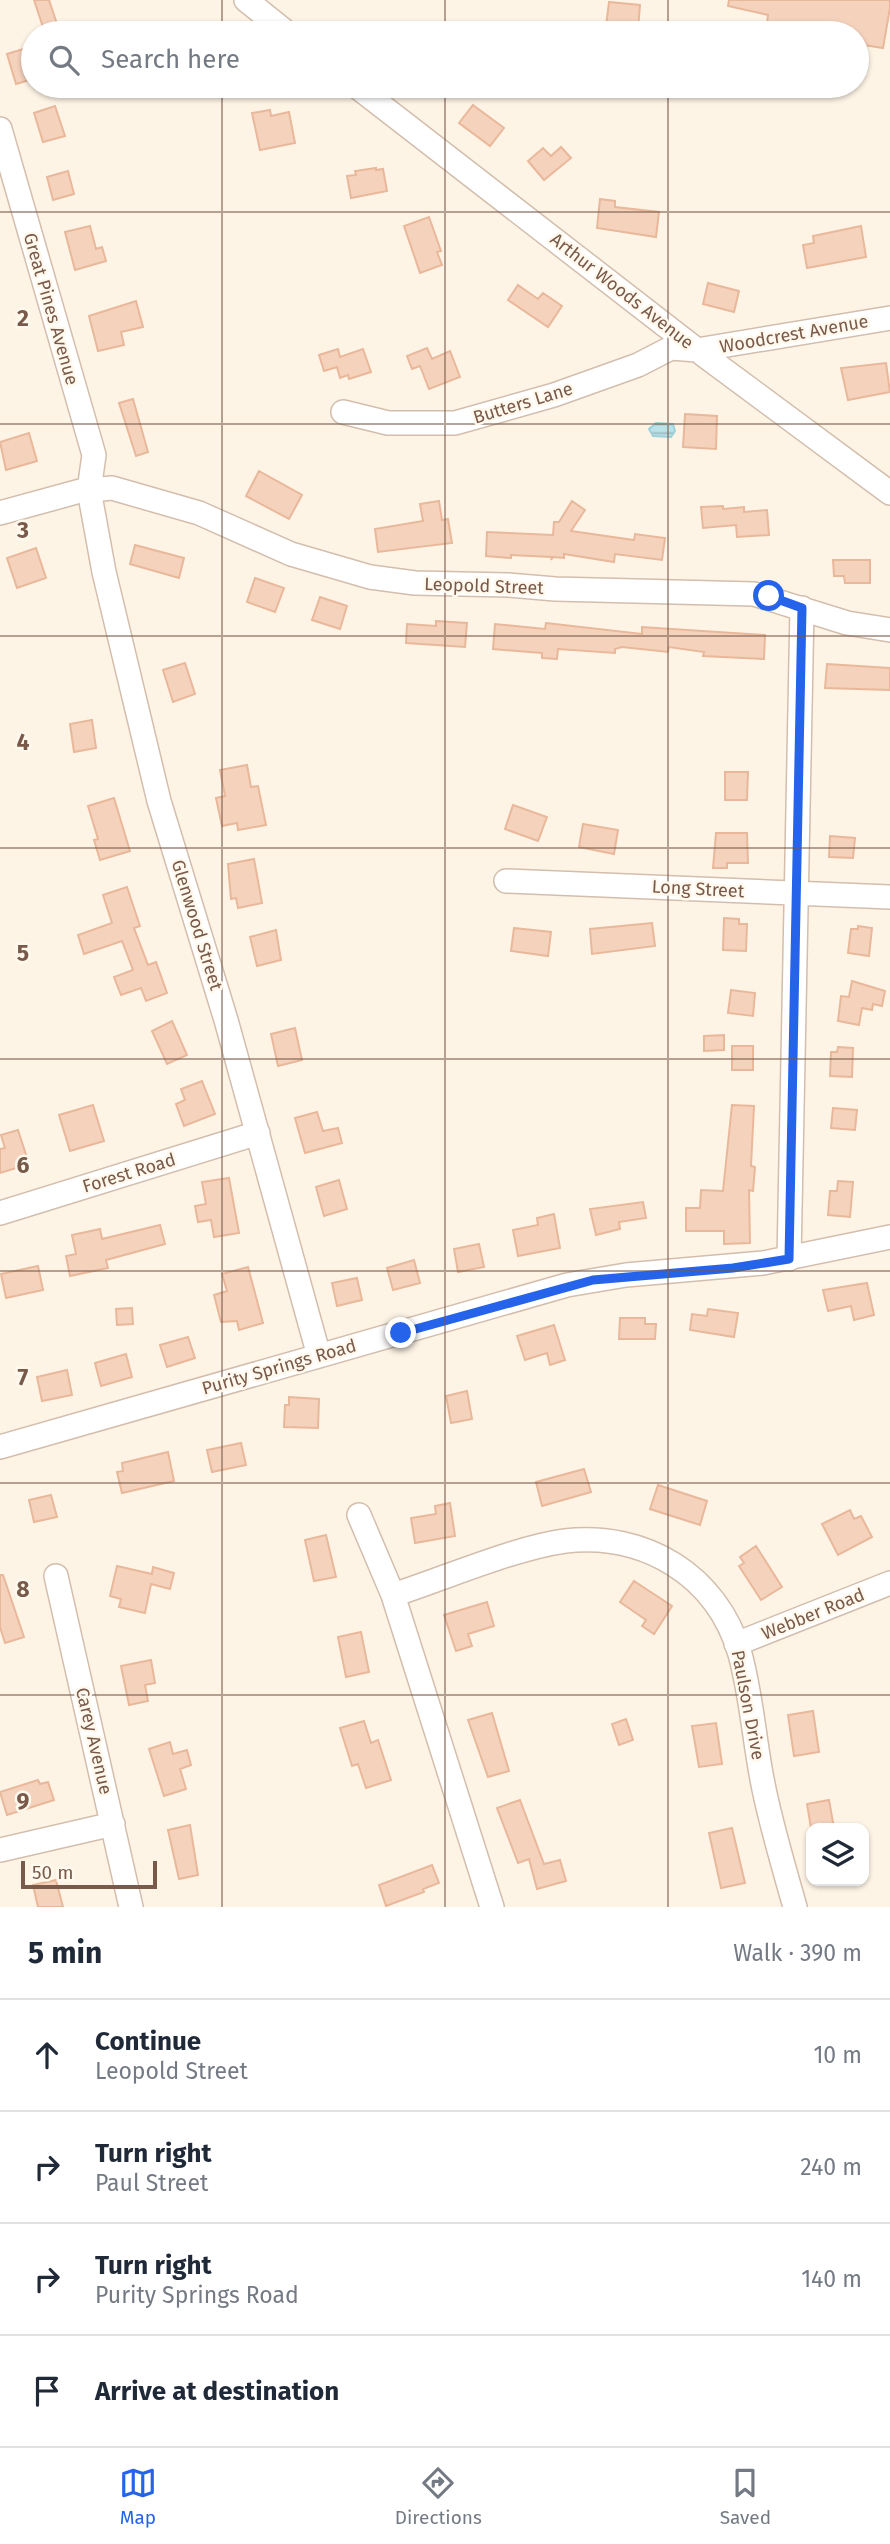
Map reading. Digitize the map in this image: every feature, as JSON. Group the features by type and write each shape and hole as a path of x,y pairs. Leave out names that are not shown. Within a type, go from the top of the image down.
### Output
{"street":[{"path":"246,0 272,21"},
{"name":"Arthur Woods Avenue","path":"372,98 697,350 890,493"},
{"name":"Great Pines Avenue","path":"0,129 94,455 89,490"},
{"name":"Woodcrest Avenue","path":"697,350 890,318"},
{"name":"Butters Lane","path":"343,412 388,423 455,423 566,390 638,365 671,348 697,350"},
{"name":"Leopold Street","path":"0,513 89,490 112,488 149,496 200,513 302,558 370,577 415,583 754,594 847,623 890,630"},
{"name":"Glenwood Street","path":"89,490 104,572 159,801 258,1133 320,1356"},
{"path":"789,1259 802,608"},
{"name":"Long Street","path":"506,881 890,897"},
{"name":"Forest Road","path":"0,1213 258,1133"},
{"name":"Purity Springs Road","path":"0,1447 541,1292 593,1280 733,1268 890,1237"},
{"path":"359,1516 393,1595 492,1907"},
{"name":"Paulson Drive","path":"393,1595 543,1547 594,1539 655,1552 683,1568 709,1594 736,1644 747,1682 766,1800 795,1907"},
{"name":"Carey Avenue","path":"56,1576 131,1907"},
{"name":"Webber Road","path":"736,1644 890,1583"},
{"path":"0,1850 113,1824"}],"water":[{"path":"656,423 673,424 675,431 671,437 653,436 649,429"}],"building":[{"path":"34,0 49,0 56,21 41,21"},
{"path":"729,0 890,0 883,48 869,46 869,21 767,21 768,15 728,6"},
{"path":"609,2 640,5 639,21 607,21"},
{"path":"21,50 21,83 16,84 7,54"},
{"path":"473,105 504,128 490,146 459,123"},
{"path":"55,106 65,136 43,142 34,113"},
{"path":"270,110 271,116 289,112 295,143 260,150 252,113"},
{"path":"561,147 571,158 544,180 528,161 543,148 551,156"},
{"path":"383,169 387,191 351,198 347,176 356,175 355,171"},
{"path":"68,171 74,194 53,200 47,177"},
{"path":"600,199 615,201 615,207 659,212 656,237 597,228"},
{"path":"429,217 441,251 437,252 442,265 420,273 404,226"},
{"path":"90,226 96,249 102,247 106,261 75,270 65,232"},
{"path":"861,226 866,257 807,268 803,245 814,243 813,236"},
{"path":"708,283 739,291 734,312 703,304"},
{"path":"518,285 538,299 543,293 562,306 548,327 508,300"},
{"path":"136,301 143,327 121,332 124,345 98,351 89,316"},
{"path":"427,348 432,359 450,351 460,377 429,389 420,366 412,369 407,356"},
{"path":"338,349 340,357 363,349 371,372 349,379 348,375 340,378 337,367 324,371 319,355"},
{"path":"886,363 890,392 848,400 841,368"},
{"path":"133,399 148,452 136,456 119,403"},
{"path":"685,414 717,416 716,449 683,447"},
{"path":"29,433 37,461 6,470 0,442"},
{"path":"259,471 302,495 289,519 246,496"},
{"path":"439,501 442,520 448,519 452,543 378,552 375,529 423,521 420,504"},
{"path":"572,501 585,510 571,531 634,540 635,534 665,538 662,560 615,554 614,562 564,554 564,558 553,557 551,560 552,557 486,556 487,532 553,535 554,522 559,522"},
{"path":"723,506 723,509 744,507 744,512 767,510 769,535 737,537 736,525 703,528 701,507"},
{"path":"135,545 184,558 179,578 130,564"},
{"path":"36,548 46,578 17,588 7,558"},
{"path":"833,560 870,560 870,583 845,583 844,576 834,576"},
{"path":"255,578 284,588 275,612 247,602"},
{"path":"320,597 347,606 340,629 312,620"},
{"path":"436,621 467,623 465,647 406,643 407,624 436,626"},
{"path":"546,623 642,634 642,627 765,635 764,659 703,656 704,652 669,647 668,652 622,647 615,649 615,653 558,649 557,659 542,658 542,653 493,649 495,624 545,629"},
{"path":"185,663 195,694 173,702 163,670"},
{"path":"827,664 890,668 890,690 825,688"},
{"path":"92,720 96,748 74,752 70,724"},
{"path":"247,765 251,787 258,786 266,825 238,830 237,823 222,826 216,798 225,796 220,770"},
{"path":"725,772 748,772 747,800 725,800"},
{"path":"114,798 130,851 100,860 94,840 98,839 88,806"},
{"path":"513,805 547,817 538,841 505,829"},
{"path":"583,824 618,830 614,854 579,847"},
{"path":"716,833 747,833 748,863 727,863 727,868 713,868"},
{"path":"830,836 855,838 853,858 829,857"},
{"path":"254,859 262,903 238,908 236,898 231,899 228,864"},
{"path":"127,887 140,926 134,928 148,965 156,962 167,993 146,1001 141,988 121,995 114,977 133,970 122,941 84,954 78,935 112,923 103,895"},
{"path":"724,918 739,919 739,924 747,924 746,951 723,950"},
{"path":"652,923 655,946 592,954 590,929"},
{"path":"858,926 872,928 869,956 848,953 851,929 858,929"},
{"path":"514,928 551,932 548,956 511,951"},
{"path":"276,930 281,960 257,966 250,937"},
{"path":"852,981 885,991 882,1006 873,1004 872,1010 862,1008 859,1025 838,1021 841,996 849,997"},
{"path":"731,990 755,993 753,1016 728,1013"},
{"path":"172,1021 187,1055 167,1064 152,1031"},
{"path":"295,1028 302,1060 278,1066 271,1034"},
{"path":"724,1035 724,1050 704,1051 704,1036"},
{"path":"732,1046 753,1046 753,1070 732,1070"},
{"path":"838,1047 853,1048 852,1077 830,1076 831,1052 837,1052"},
{"path":"202,1081 215,1114 184,1126 176,1104 185,1100 181,1089"},
{"path":"93,1105 104,1141 70,1151 59,1115"},
{"path":"732,1105 754,1106 751,1166 755,1167 753,1191 749,1190 750,1243 724,1244 724,1231 686,1231 686,1208 700,1208 701,1190 723,1191"},
{"path":"833,1108 857,1110 855,1130 831,1128"},
{"path":"317,1112 323,1131 338,1128 342,1143 305,1153 295,1118"},
{"path":"18,1130 29,1164 0,1173 0,1149 5,1148 1,1135"},
{"path":"229,1178 239,1233 214,1237 211,1220 198,1222 195,1206 206,1204 202,1182"},
{"path":"339,1180 347,1209 324,1216 316,1187"},
{"path":"838,1181 853,1182 850,1217 828,1215 830,1191 837,1191"},
{"path":"643,1202 646,1218 619,1222 620,1229 596,1235 590,1209"},
{"path":"554,1214 560,1248 518,1256 513,1230 538,1225 537,1218"},
{"path":"160,1225 165,1244 106,1260 108,1268 70,1276 66,1256 76,1254 72,1235 100,1229 102,1239"},
{"path":"479,1244 484,1267 458,1272 454,1249"},
{"path":"414,1260 420,1283 393,1290 387,1268"},
{"path":"38,1266 43,1290 6,1298 1,1274"},
{"path":"248,1267 263,1323 239,1330 237,1321 221,1322 214,1295 227,1291 222,1274"},
{"path":"357,1278 362,1300 337,1306 332,1283"},
{"path":"867,1283 874,1315 854,1320 851,1306 828,1311 823,1290"},
{"path":"132,1308 133,1324 117,1325 116,1309"},
{"path":"708,1309 738,1313 734,1337 690,1330 692,1314 707,1316"},
{"path":"620,1318 645,1318 645,1324 656,1324 655,1339 619,1339"},
{"path":"554,1325 565,1360 550,1365 547,1353 525,1360 517,1336"},
{"path":"188,1337 195,1358 167,1367 160,1345"},
{"path":"126,1354 132,1377 101,1386 95,1363"},
{"path":"67,1370 72,1395 42,1401 37,1377"},
{"path":"467,1391 472,1419 451,1423 446,1396"},
{"path":"289,1397 319,1399 318,1428 284,1427 285,1405 289,1405"},
{"path":"241,1443 246,1465 212,1472 207,1450"},
{"path":"168,1452 174,1481 122,1493 117,1472 123,1471 122,1463"},
{"path":"584,1469 591,1492 542,1506 536,1482"},
{"path":"658,1485 707,1501 700,1525 650,1509"},
{"path":"51,1495 57,1517 34,1522 29,1500"},
{"path":"450,1503 455,1536 415,1543 411,1518 436,1514 435,1506"},
{"path":"850,1510 854,1519 861,1516 872,1537 838,1555 822,1524"},
{"path":"326,1535 336,1577 314,1581 305,1540"},
{"path":"756,1546 782,1587 761,1600 739,1566 744,1563 740,1557"},
{"path":"117,1566 152,1574 153,1567 174,1573 170,1589 151,1584 145,1613 119,1607 121,1599 110,1596"},
{"path":"0,1575 3,1575 24,1637 5,1643 0,1627"},
{"path":"634,1581 672,1606 654,1634 642,1626 646,1620 620,1602"},
{"path":"487,1602 494,1626 468,1634 472,1646 456,1651 444,1615"},
{"path":"361,1632 369,1672 346,1677 338,1637"},
{"path":"151,1660 155,1683 145,1685 148,1701 129,1705 121,1666"},
{"path":"813,1711 819,1752 794,1756 788,1715"},
{"path":"492,1713 509,1771 488,1777 468,1720"},
{"path":"626,1719 633,1740 619,1745 612,1724"},
{"path":"364,1721 371,1743 378,1740 391,1780 366,1788 358,1764 352,1766 340,1728"},
{"path":"716,1723 722,1764 699,1767 692,1726"},
{"path":"170,1742 173,1754 187,1750 191,1765 180,1769 186,1789 164,1796 149,1749"},
{"path":"38,1780 40,1784 48,1782 54,1800 7,1815 0,1792"},
{"path":"520,1800 544,1864 560,1860 566,1881 537,1889 529,1859 518,1863 497,1808"},
{"path":"829,1800 833,1823 810,1823 807,1804"},
{"path":"190,1825 198,1875 179,1879 168,1830"},
{"path":"732,1828 745,1883 721,1888 709,1833"},
{"path":"432,1865 439,1883 423,1889 424,1892 386,1906 379,1885"},
{"path":"56,1880 63,1907 38,1907 33,1885"}],"route":[{"path":"401,1333 541,1292 593,1280 626,1275 733,1268 789,1259 802,608 769,596"}]}
